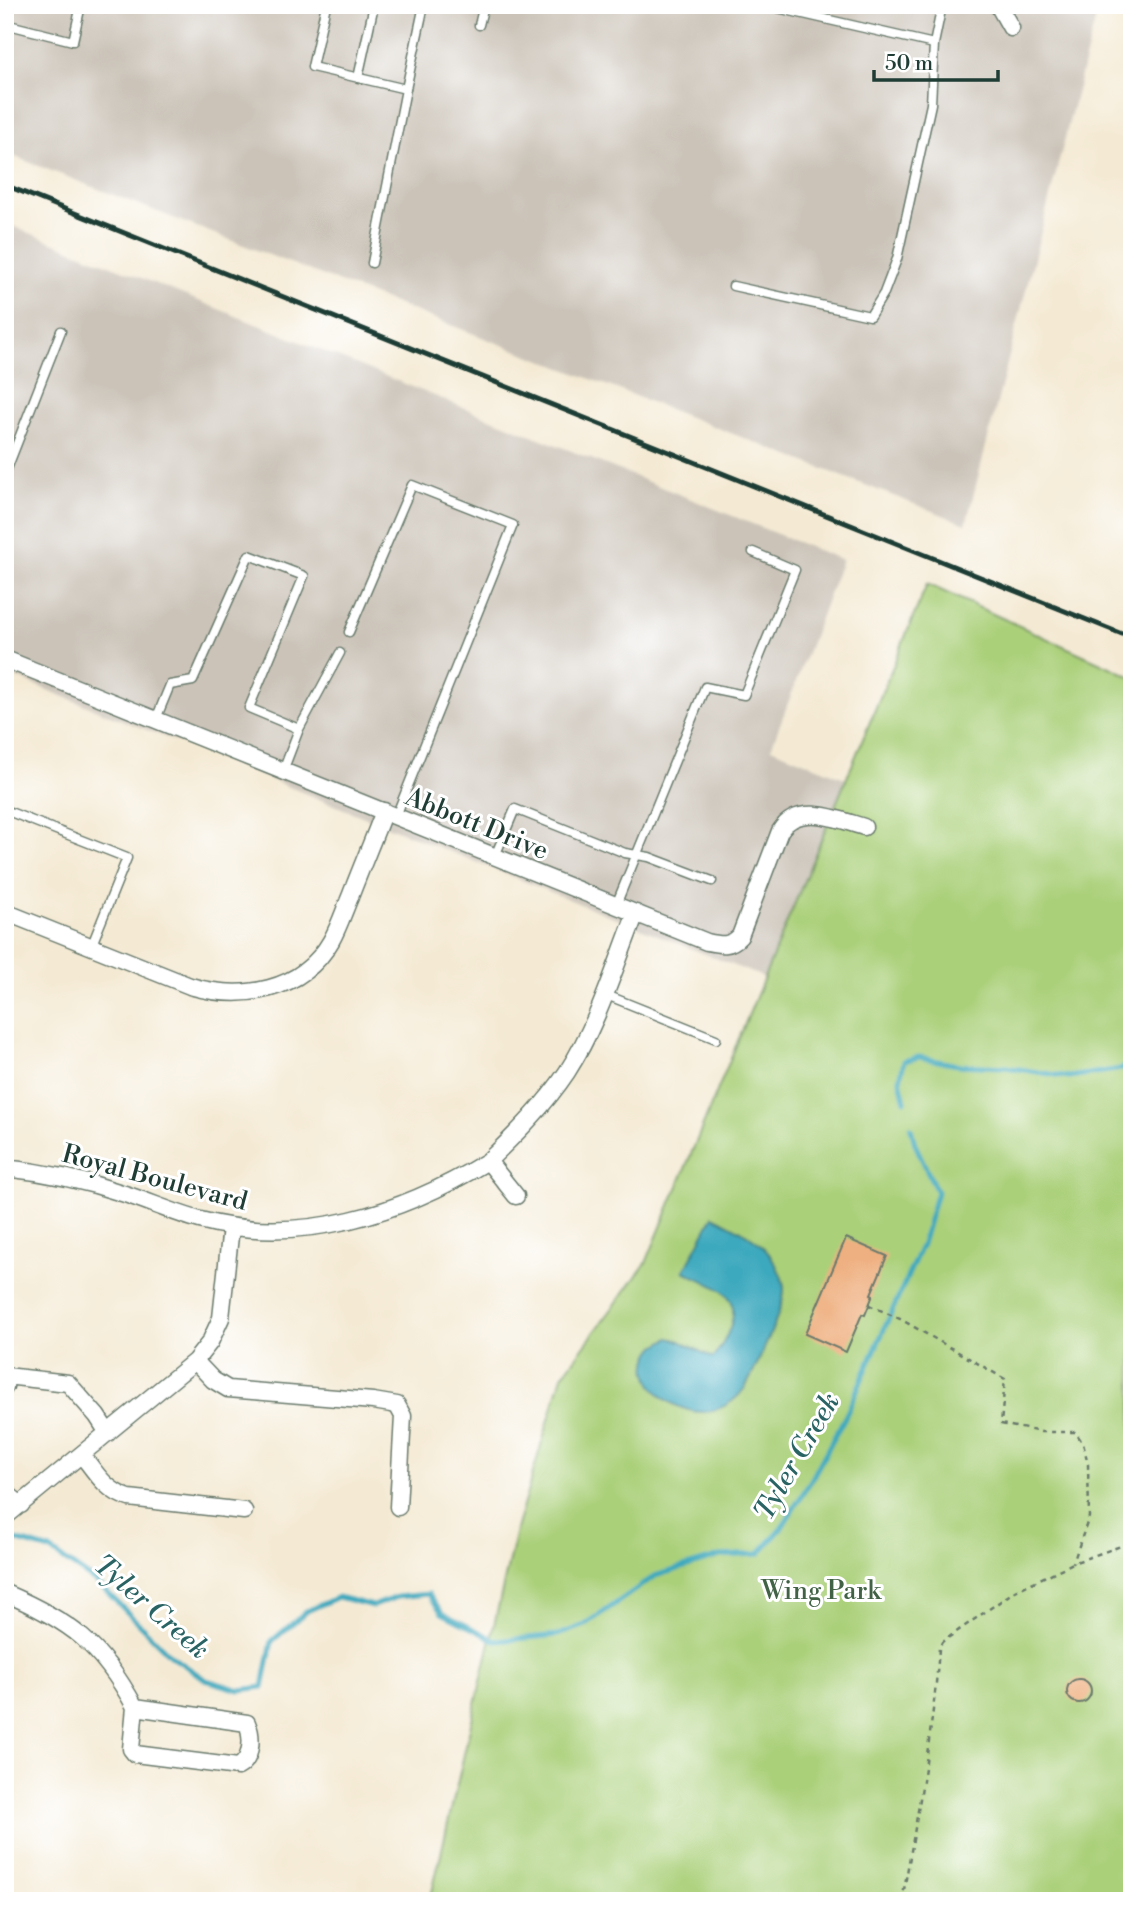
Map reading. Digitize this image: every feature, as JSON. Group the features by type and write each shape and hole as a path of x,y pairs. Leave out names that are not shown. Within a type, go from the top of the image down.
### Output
{"street":[{"path":"998,5 1011,28"},
{"name":"Abbott Drive","path":"5,659 707,942 721,945 732,943 743,930 780,831 788,821 810,814 864,827"},
{"path":"5,912 209,992 251,993 283,984 313,964 332,940 390,814"},
{"name":"Royal Boulevard","path":"5,1168 83,1182 231,1227 300,1228 335,1224 378,1214 419,1198 488,1161 533,1115 568,1071 604,995 636,913"},
{"path":"488,1161 516,1196"},
{"path":"5,1492 12,1511 195,1361 209,1342 221,1318 231,1227"},
{"path":"195,1361 213,1380 228,1389 397,1405 403,1416 397,1507"},
{"path":"5,1387 6,1376 68,1383 108,1433"},
{"path":"82,1455 107,1487 117,1494 129,1498 244,1511"},
{"path":"5,1593 65,1623 106,1660 135,1707 131,1749 135,1754 238,1768 249,1758 250,1730 247,1723 135,1707"}],"lane":[{"path":"5,24 73,41 81,5"},
{"path":"326,5 312,67 406,89"},
{"path":"358,78 374,5"},
{"path":"372,263 424,5"},
{"path":"479,25 484,5"},
{"path":"733,286 870,316 884,293 897,259 930,104 934,44 942,5"},
{"path":"769,6 934,44"},
{"path":"5,474 61,331"},
{"path":"349,632 412,485 513,525 390,814"},
{"path":"616,905 705,687 744,695 795,570 753,552"},
{"path":"156,719 170,685 192,681 248,555 304,576 248,708 299,729"},
{"path":"283,771 299,729 340,653"},
{"path":"495,856 515,809 625,853 712,881"},
{"path":"5,810 127,858 91,947"},
{"path":"604,995 716,1039"}],"path":[{"path":"871,1306 902,1320 1005,1379 1001,1424 1041,1432 1075,1432 1079,1437 1088,1464 1089,1517 1073,1563"},
{"path":"902,1901 934,1707 939,1648 947,1636 1015,1591 1073,1563 1132,1542"}],"shaded area":[{"path":"5,5 1099,5 966,524 5,153"},
{"path":"5,223 842,560 771,748 847,779 765,978 5,673"}],"green space":[{"name":"Wing Park","path":"927,584 1132,677 1132,1901 430,1901 517,1526 562,1376 646,1263"}],"water":[{"path":"713,1216 742,1231 766,1250 780,1273 784,1289 774,1324 744,1389 724,1406 702,1412 687,1410 661,1396 647,1373 648,1360 655,1347 669,1338 713,1358 730,1328 733,1311 728,1296 684,1271"}],"building":[{"path":"846,1238 887,1256 865,1315 862,1314 846,1352 805,1334"},
{"path":"1079,1679 1088,1682 1091,1691 1088,1700 1079,1703 1070,1700 1067,1691 1070,1682"}],"waterway":[{"name":"Tyler Creek","path":"905,1101 900,1080 904,1061 919,1057 957,1065 1006,1067 1069,1077 1122,1069 1132,1064"},
{"name":"Tyler Creek","path":"5,1537 50,1550 99,1584 171,1656 206,1680 240,1690 263,1687 272,1641 307,1611 338,1597 373,1606 397,1597 429,1594 442,1613 497,1641 558,1635 585,1625 655,1576 720,1556 759,1554 781,1529 846,1415 922,1244 937,1192 915,1144 911,1128"}],"railway":[{"path":"5,185 1132,638"}]}
